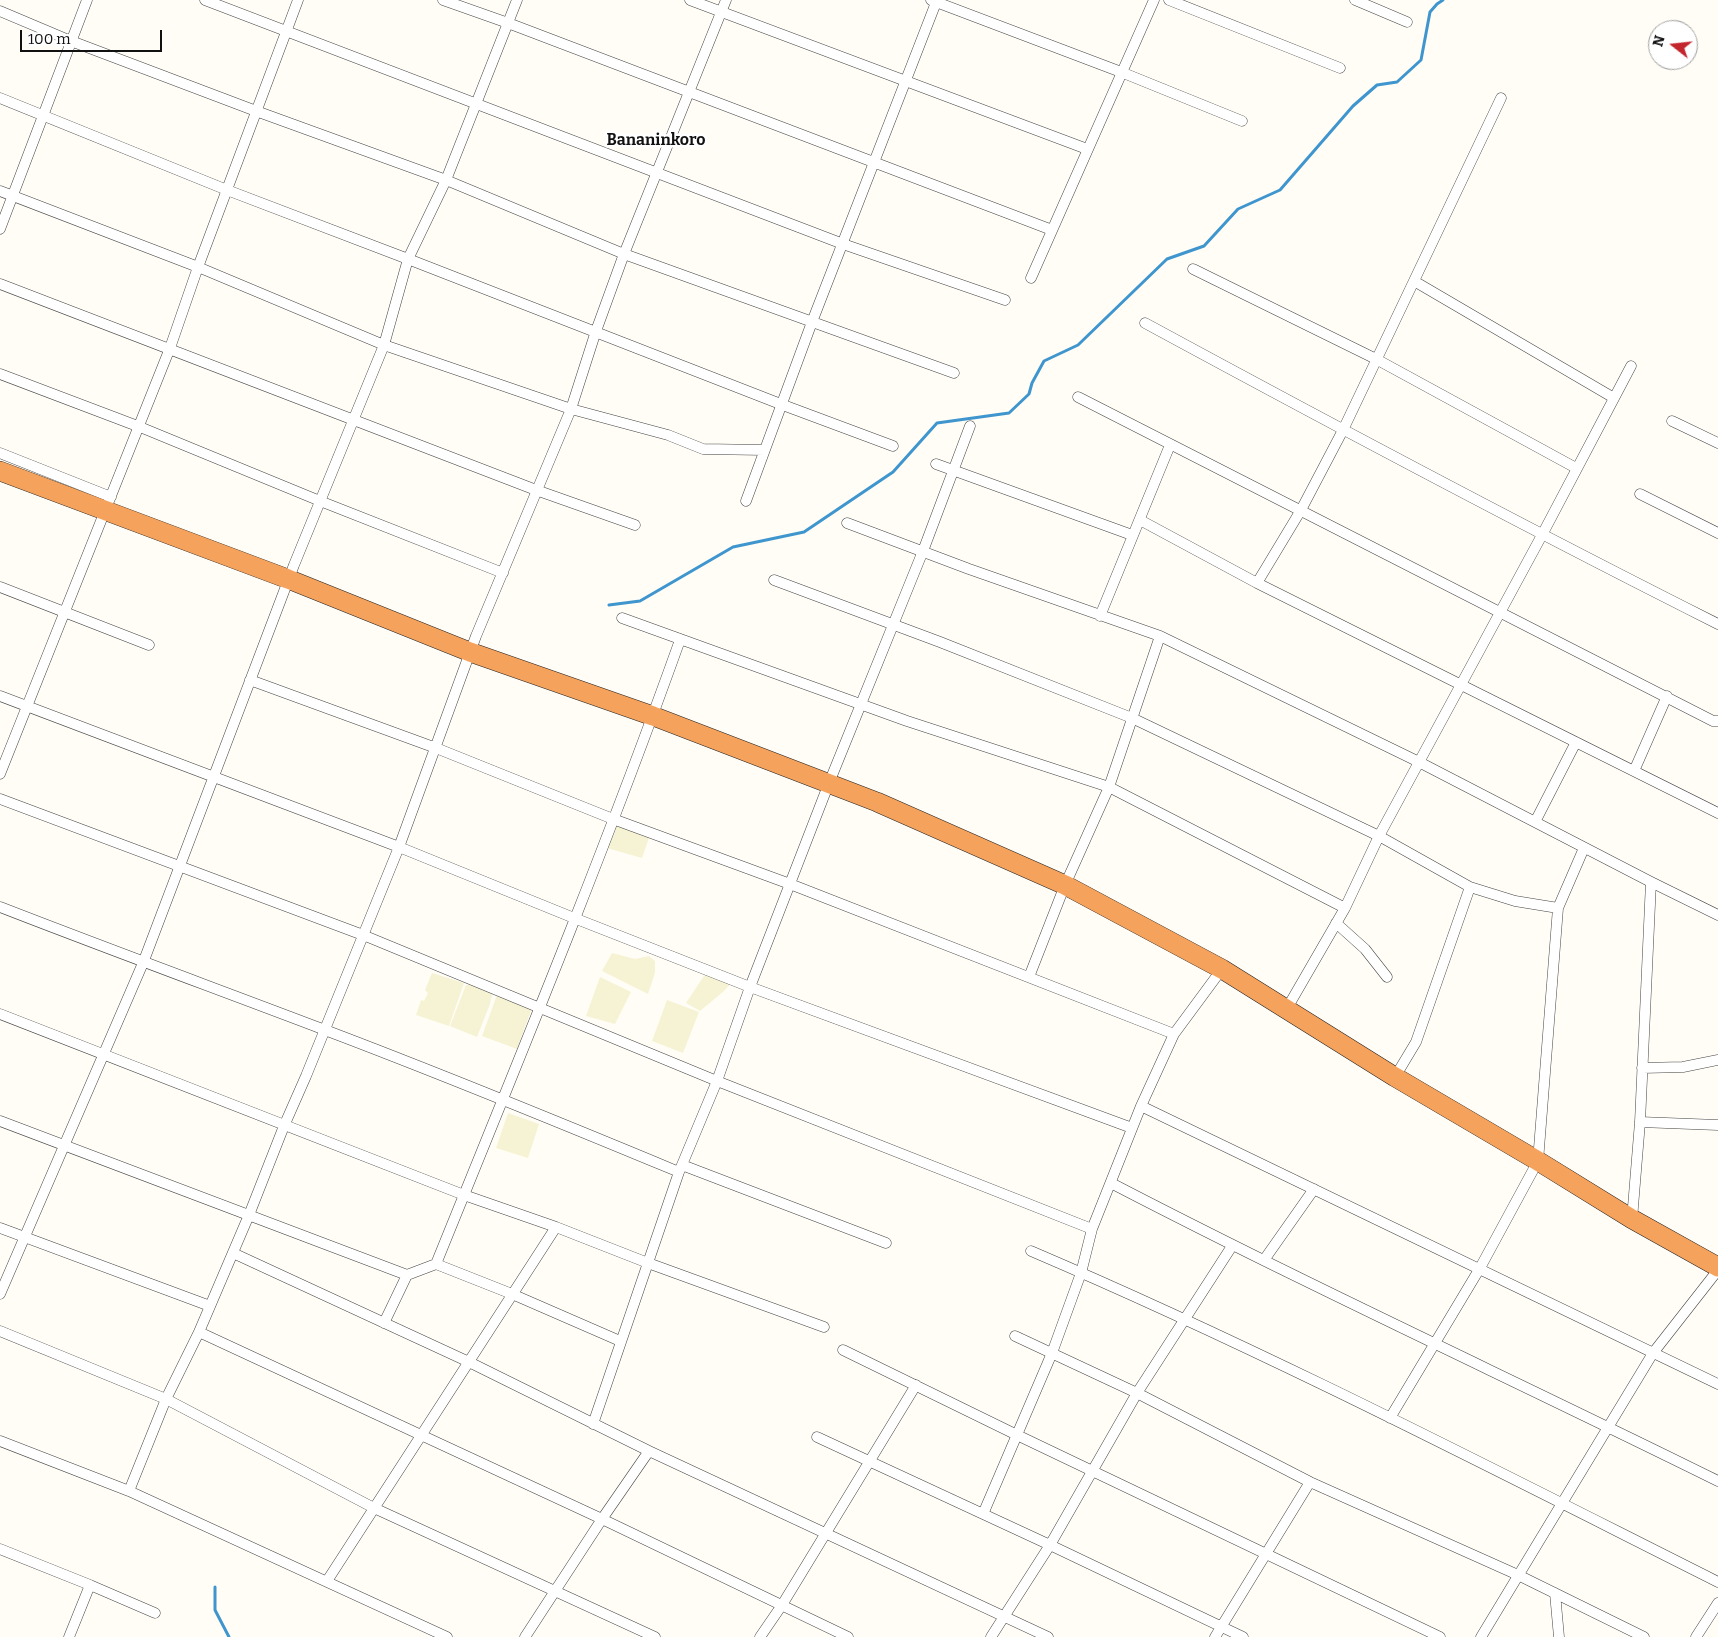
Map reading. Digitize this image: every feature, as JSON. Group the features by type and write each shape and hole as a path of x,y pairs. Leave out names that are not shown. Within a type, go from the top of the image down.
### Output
{"highway":[{"path":"0,471 108,503 288,579 470,652 653,716 829,783 877,802 1065,885 1222,969 1395,1077 1538,1160 1632,1219 1718,1268"}],"street":[{"path":"0,229 87,0"},
{"path":"206,0 843,244 1005,300"},
{"path":"0,774 140,427 298,0"},
{"path":"443,0 1052,230"},
{"path":"0,1294 143,963 178,866 288,579 384,345 408,259 446,180 517,0"},
{"path":"690,0 1087,149"},
{"path":"129,1491 166,1399 199,1332 249,1216 399,847 470,652 536,490 572,409 596,332 624,254 726,0"},
{"path":"1031,278 1154,0"},
{"path":"1169,0 1340,68"},
{"path":"1355,0 1407,22"},
{"path":"746,501 764,450 783,405 812,322 907,81 935,1 1121,72 1242,121"},
{"path":"0,11 71,41 446,180 624,254 954,374"},
{"path":"0,98 227,190 894,446"},
{"path":"1258,583 1301,510 1343,430 1501,98"},
{"path":"0,191 198,266 384,345 572,409 668,435 703,449 764,450"},
{"path":"1193,269 1376,359 1576,468"},
{"path":"1414,281 1614,398"},
{"path":"0,284 536,490 635,525"},
{"path":"1145,323 1542,535 1718,624"},
{"path":"1286,1010 1345,908 1379,836 1631,366"},
{"path":"0,374 140,427 502,573"},
{"path":"1078,397 1499,613 1713,721 1718,721"},
{"path":"1672,421 1718,443"},
{"path":"593,1424 680,1169 718,1081 750,987 829,783 923,552 970,426"},
{"path":"1100,616 1170,445"},
{"path":"0,453 108,503"},
{"path":"936,464 1132,535"},
{"path":"1640,494 1718,533"},
{"path":"1140,520 1258,583 1718,813"},
{"path":"847,523 1100,616 1160,636 1419,762 1718,915"},
{"path":"774,580 1132,718 1379,836 1470,887 1515,901 1558,908"},
{"path":"0,587 149,646"},
{"path":"622,618 862,705 1109,787 1345,908"},
{"path":"1029,977 1065,885 1109,787 1160,636"},
{"path":"436,1264 540,1007 653,716 680,640"},
{"path":"250,680 436,748 613,819 790,884 1174,1034"},
{"path":"0,696 399,847 750,987 1132,1128"},
{"path":"1634,771 1666,696"},
{"path":"1535,822 1576,742"},
{"path":"0,799 363,935 718,1081 1092,1229"},
{"path":"1390,1418 1480,1268 1538,1160 1558,908 1584,848"},
{"path":"1632,1219 1640,1122 1651,882"},
{"path":"1395,1077 1416,1042 1470,887"},
{"path":"0,907 143,963 325,1030 680,1169 886,1243"},
{"path":"1336,924 1365,949 1388,977"},
{"path":"983,1514 1052,1353 1081,1273 1092,1229 1141,1106 1174,1034 1222,969"},
{"path":"0,1014 464,1195 556,1227 648,1264 824,1328"},
{"path":"1642,1068 1683,1067 1718,1060"},
{"path":"1141,1106 1718,1384"},
{"path":"0,1121 407,1275 436,1264 512,1294 620,1341"},
{"path":"1640,1122 1718,1125"},
{"path":"1111,1183 1232,1246 1718,1481"},
{"path":"1264,1260 1314,1188"},
{"path":"328,1581 556,1227"},
{"path":"0,1228 210,1306"},
{"path":"991,1637 1050,1545 1137,1393 1232,1246"},
{"path":"1030,1252 1184,1319 1390,1418 1718,1582"},
{"path":"233,1253 469,1362 649,1451 1048,1637"},
{"path":"1481,1637 1653,1353 1718,1268"},
{"path":"384,1324 407,1275"},
{"path":"0,1331 166,1399 374,1508 655,1637"},
{"path":"199,1332 602,1519 848,1637"},
{"path":"1015,1336 1137,1393 1310,1482 1555,1593 1644,1637"},
{"path":"843,1350 1440,1637"},
{"path":"760,1637 782,1605 916,1385"},
{"path":"817,1437 1243,1637"},
{"path":"0,1441 129,1491 447,1637"},
{"path":"525,1637 649,1451"},
{"path":"1215,1637 1310,1482"},
{"path":"0,1549 90,1585 155,1614"},
{"path":"69,1637 90,1585"},
{"path":"1555,1593 1559,1637"},
{"path":"1696,1637 1718,1603"}],"shaded area":[{"path":"616,823 650,835 642,858 607,848"},
{"path":"612,953 635,959 649,956 655,961 655,973 648,994 602,971"},
{"path":"432,973 464,983 449,1026 416,1015 421,1000 424,1001 428,993 425,990"},
{"path":"706,973 732,982 700,1011 686,1003"},
{"path":"600,977 631,992 615,1024 586,1016"},
{"path":"466,985 480,985 493,991 477,1037 450,1026"},
{"path":"497,995 532,1008 517,1049 482,1036"},
{"path":"667,1000 699,1012 683,1053 652,1041"},
{"path":"508,1113 539,1124 528,1158 496,1148"}],"waterway":[{"path":"609,605 640,601 733,547 804,532 893,472 937,423 1009,413 1029,394 1032,383 1044,361 1078,345 1167,259 1204,246 1238,209 1280,190 1353,106 1377,85 1397,82 1421,60 1430,12 1443,0"},
{"path":"215,1587 215,1610 229,1637"}],"district":[{"name":"Bananinkoro","path":"656,141"}]}
